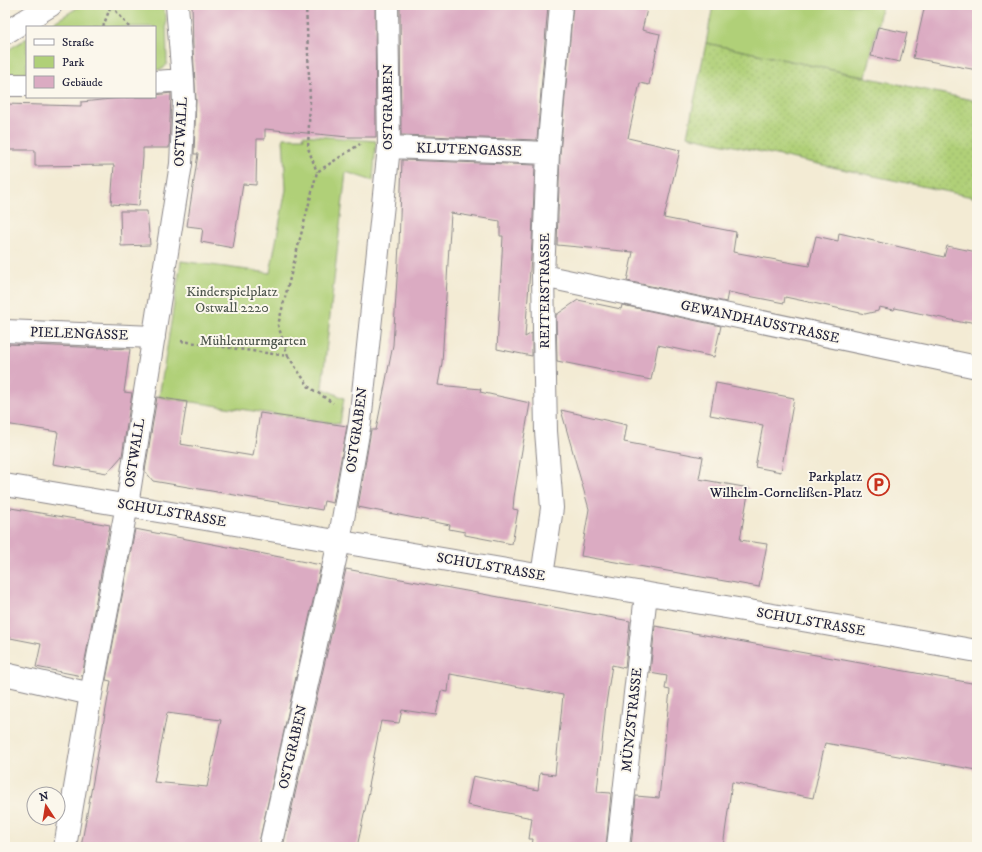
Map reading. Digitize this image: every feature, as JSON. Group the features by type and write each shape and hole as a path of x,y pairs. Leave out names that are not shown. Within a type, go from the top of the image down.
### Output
{"street":[{"path":"5,33 51,5"},
{"name":"OSTWALL","path":"65,847 90,694 127,505 181,164 184,101 177,5"},
{"name":"OSTGRABEN","path":"270,847 339,542 360,422 389,147 387,5"},
{"name":"REITERSTRASSE","path":"542,576 552,508 546,431 543,276 548,153 561,5"},
{"path":"156,82 183,80"},
{"path":"5,85 26,85"},
{"name":"KLUTENGASSE","path":"389,147 548,153"},
{"name":"GEWANDHAUSSTRASSE","path":"543,276 977,367"},
{"name":"PIELENGASSE","path":"5,331 154,338"},
{"name":"SCHULSTRASSE","path":"5,485 977,651"},
{"name":"MÜNZSTRASSE","path":"618,847 646,594"},
{"path":"5,674 90,694"}],"path":[{"path":"306,5 310,100 308,148 317,172 278,325 288,356 309,387 360,422"},
{"path":"103,26 111,6 128,26"},
{"path":"317,172 360,144 389,147"},
{"path":"154,338 288,356"}],"green space":[{"path":"82,5 161,5 166,15 167,64 163,69 156,70 156,26 48,26"},
{"path":"713,5 882,5 866,77 706,43"},
{"path":"26,39 26,77 5,77 5,52"},
{"path":"706,43 977,101 977,198 687,136"},
{"name":"Mühlenturmgarten","path":"303,135 376,141 373,181 346,172 322,388 344,398 340,424 159,397 181,261 270,273 286,189 283,138 304,138"}],"building":[{"path":"192,5 375,5 376,137 348,137 265,129 265,139 257,139 256,185 243,184 233,248 201,242 203,228 187,226 198,154 194,154 196,100"},
{"path":"400,5 548,5 537,140 401,135"},
{"path":"573,5 648,5 642,30 660,34 649,85 640,83 628,138 680,150 664,218 736,232 733,252 809,266 816,236 838,241 839,233 944,257 947,246 977,252 977,323 965,321 965,323 895,308 894,310 879,307 878,311 865,314 785,297 784,303 728,292 726,302 627,281 633,252 557,245 560,154"},
{"path":"925,5 951,5 977,10 977,70 913,58"},
{"path":"878,27 907,33 900,62 871,56"},
{"path":"171,93 169,148 143,148 139,206 111,204 114,165 35,166 35,150 5,150 5,104 81,106 81,102 122,98 156,98 156,95"},
{"path":"402,160 535,165 532,243 525,337 532,333 532,356 497,349 503,236 500,236 500,221 451,213 442,363 438,385 481,389 480,392 530,403 514,497 513,509 518,510 512,544 465,535 465,532 449,529 450,525 358,507 371,430 376,430 393,345"},
{"path":"120,211 147,211 150,245 121,246"},
{"path":"578,300 621,309 622,305 721,326 714,357 658,345 651,380 557,361 556,315"},
{"path":"5,344 130,349 124,392 132,393 122,456 107,473 53,464 58,432 5,424"},
{"path":"716,383 794,398 781,472 755,467 763,425 710,415"},
{"path":"157,397 187,402 180,444 253,456 260,413 347,426 333,503 324,501 322,510 153,481 145,471"},
{"path":"561,410 627,425 624,442 703,457 699,479 749,488 740,540 767,544 759,587 581,556 589,509"},
{"path":"5,507 110,525 82,676 36,667 41,644 5,637"},
{"path":"135,529 321,565 258,847 81,847 111,681 106,680","holes":["167,713 221,720 207,787 154,782"]},
{"path":"346,569 630,621 625,668 612,665 606,704 597,792 611,793 606,847 532,847 533,839 529,839 532,818 467,805 473,776 538,790 540,773 555,775 563,695 450,674 448,692 441,691 436,715 402,710 399,723 381,721 368,786 370,787 357,847 283,847"},
{"path":"655,626 977,684 977,770 825,743 813,798 732,782 723,847 700,843 700,847 631,847 636,796 659,798 670,690 665,689 667,676 650,673"}],"place":[{"name":"Parkplatz Wilhelm-Cornelißen-Platz","path":"878,485"}],"park label":[{"name":"Kinderspielplatz Ostwall 2220","path":"232,300"}]}
